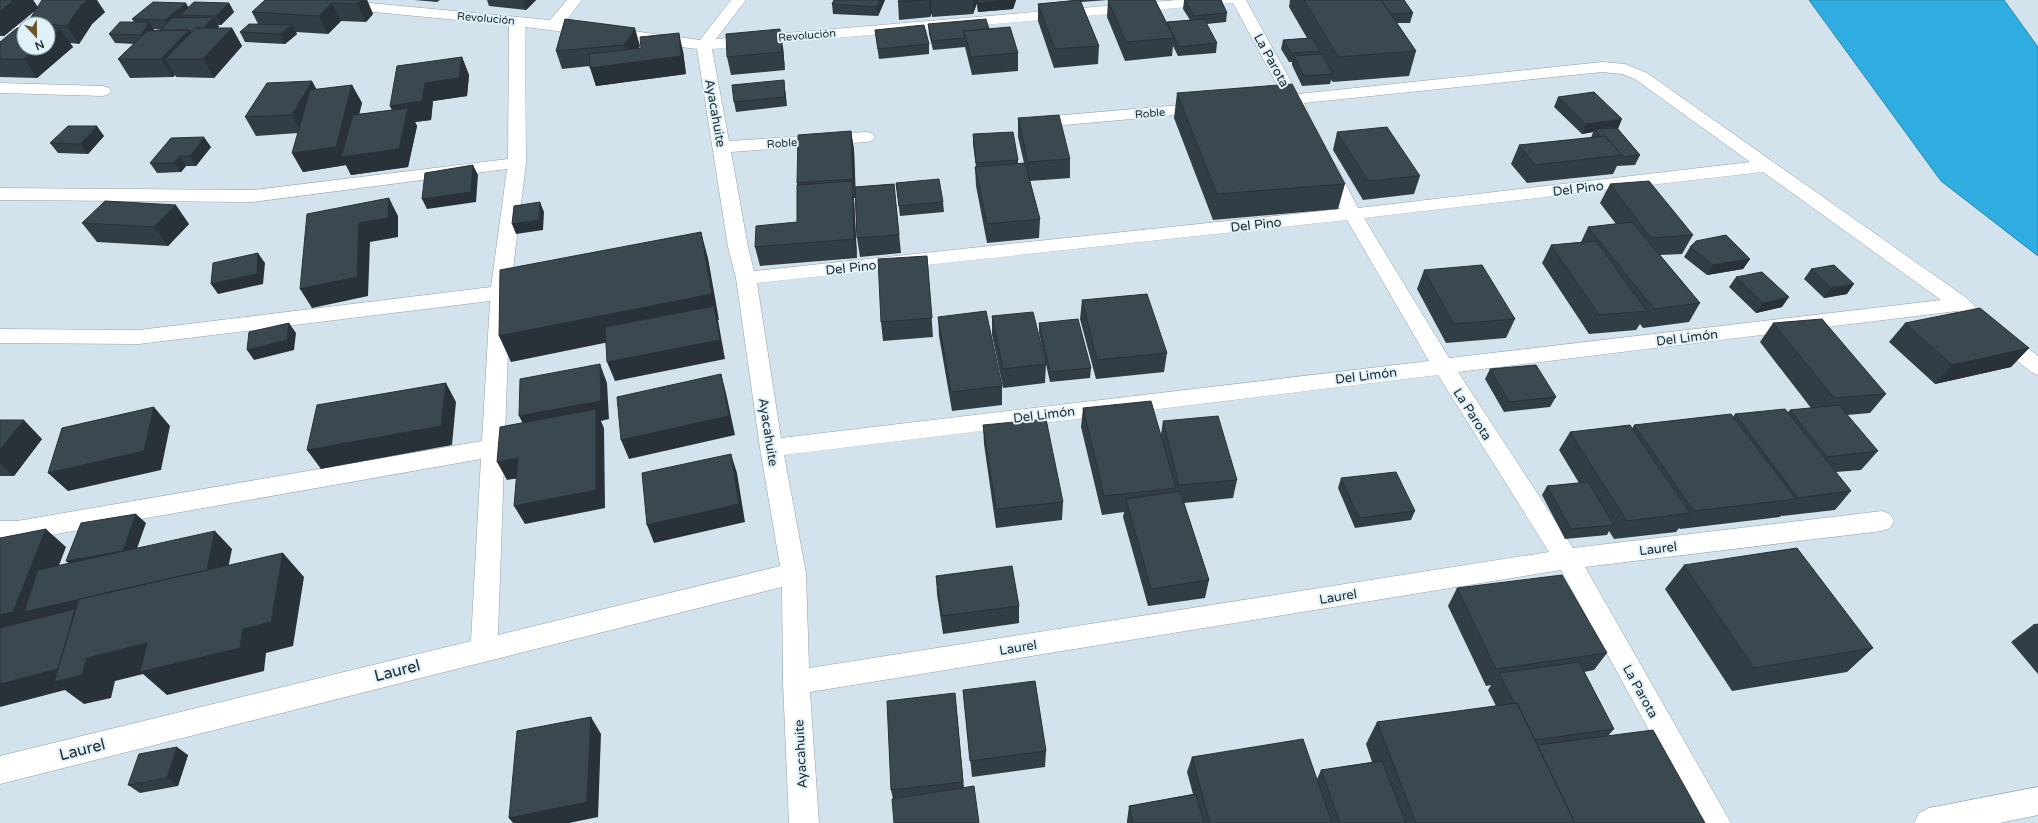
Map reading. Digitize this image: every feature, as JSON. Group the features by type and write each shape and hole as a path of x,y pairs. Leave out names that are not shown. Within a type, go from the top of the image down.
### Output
{"street":[{"name":"Revolución","path":"291,0 554,25 704,45 891,28 1071,6 1229,0"},
{"path":"554,25 575,0"},
{"path":"704,45 739,0"},
{"name":"La Parota","path":"1240,0 1308,127"},
{"path":"891,28 899,14"},
{"path":"484,648 500,293 517,163 517,21"},
{"name":"Ayacahuite","path":"704,45 738,247 746,278 771,448 794,573 796,682 804,823"},
{"path":"1255,103 1602,67 1625,69 1641,76 1961,304 2038,367"},
{"path":"0,88 103,91"},
{"name":"Roble","path":"1053,121 1216,107"},
{"name":"Roble","path":"722,147 866,137"},
{"name":"La Parota","path":"1318,147 1352,214 1443,366 1567,560 1716,823"},
{"path":"0,194 253,196 517,163"},
{"name":"Del Pino","path":"746,278 1352,214 1766,166"},
{"path":"0,336 139,337 500,293"},
{"name":"Del Limón","path":"771,448 1961,304"},
{"path":"0,531 18,532 493,448"},
{"name":"Laurel","path":"796,682 1567,560 1882,521"},
{"name":"Laurel","path":"0,770 484,648 794,573"},
{"path":"1929,823 2038,801"}],"water":[{"path":"1809,0 2004,0 2038,47 2038,256 1941,181"}],"building":[{"path":"0,0 14,0 0,11"},
{"path":"42,0 87,0 80,6 67,26 56,25 56,16 32,16"},
{"path":"265,0 362,0 357,4 332,3 319,16 252,12"},
{"path":"834,0 880,0 877,7 832,4"},
{"path":"899,0 925,0 898,2"},
{"path":"979,0 1008,0 977,3"},
{"path":"1080,0 1099,46 1055,49 1038,4"},
{"path":"1108,0 1155,0 1174,38 1126,42"},
{"path":"1185,0 1221,0 1227,13 1194,16"},
{"path":"1304,0 1381,0 1416,51 1338,57"},
{"path":"1381,0 1404,0 1413,13 1391,14"},
{"path":"153,2 186,3 165,20 132,19"},
{"path":"194,2 229,3 216,16 180,15"},
{"path":"214,17 203,28 196,28 191,33 189,30 160,30 172,18"},
{"path":"565,19 635,28 624,45 556,51"},
{"path":"986,19 989,29 964,31 964,38 932,41 928,24"},
{"path":"1204,19 1217,43 1179,47 1167,22"},
{"path":"120,22 149,22 141,35 109,34"},
{"path":"249,24 292,25 280,34 240,32"},
{"path":"924,25 929,44 878,49 875,30"},
{"path":"1010,27 1018,53 971,57 964,31"},
{"path":"196,28 232,28 203,59 165,59"},
{"path":"16,29 16,56 28,56 24,59 0,59 0,42"},
{"path":"780,29 782,52 727,57 726,34"},
{"path":"189,30 161,59 118,59 147,31"},
{"path":"679,33 681,56 590,68 589,54 641,48 640,37"},
{"path":"1312,38 1320,51 1291,53 1283,40"},
{"path":"1322,54 1333,74 1304,76 1294,56"},
{"path":"462,57 459,78 425,83 422,101 390,106 397,66"},
{"path":"784,80 785,97 734,102 732,85"},
{"path":"312,81 292,115 245,117 267,83"},
{"path":"1292,84 1345,184 1217,194 1177,93"},
{"path":"352,85 336,147 292,153 310,90"},
{"path":"1594,92 1622,119 1586,124 1558,97"},
{"path":"408,108 399,149 341,157 353,115"},
{"path":"1059,115 1070,159 1028,162 1018,118"},
{"path":"68,126 97,126 80,144 50,143"},
{"path":"1387,127 1420,176 1368,181 1337,132"},
{"path":"1617,128 1640,155 1622,157 1622,155 1605,136 1601,137 1595,129"},
{"path":"851,131 853,179 797,183 798,135"},
{"path":"1013,132 1018,160 976,163 973,134"},
{"path":"1605,136 1622,155 1535,165 1519,145"},
{"path":"204,137 190,156 180,156 174,163 150,163 171,138"},
{"path":"1025,163 1040,219 987,224 975,167"},
{"path":"473,165 471,192 422,199 425,173"},
{"path":"939,179 943,202 899,206 896,183"},
{"path":"852,181 854,239 755,247 756,226 797,222 797,185"},
{"path":"1649,181 1693,235 1651,238 1610,184"},
{"path":"894,184 899,235 857,238 855,187"},
{"path":"389,198 388,218 359,223 357,277 300,289 307,214"},
{"path":"105,201 176,205 154,227 82,223"},
{"path":"540,202 539,220 512,224 514,206"},
{"path":"1632,222 1700,303 1654,309 1588,227"},
{"path":"701,232 712,294 499,336 500,270"},
{"path":"1726,235 1750,259 1713,265 1690,247 1696,241"},
{"path":"1596,241 1647,311 1599,315 1551,245"},
{"path":"258,253 257,274 211,284 213,263"},
{"path":"927,256 932,318 881,322 878,259"},
{"path":"1482,265 1515,319 1454,324 1424,270"},
{"path":"1834,265 1854,284 1831,288 1811,269"},
{"path":"1762,272 1789,297 1763,303 1736,277"},
{"path":"1147,294 1167,353 1097,360 1082,300"},
{"path":"714,306 720,340 607,362 605,327"},
{"path":"1980,308 2029,348 1952,365 1905,323"},
{"path":"986,311 1002,386 951,392 938,317"},
{"path":"1033,312 1046,364 1003,369 992,316"},
{"path":"1078,319 1091,368 1050,372 1039,323"},
{"path":"1822,319 1886,394 1834,398 1773,323"},
{"path":"289,323 287,340 247,350 249,332"},
{"path":"600,364 601,401 519,416 520,379"},
{"path":"1536,365 1556,397 1509,402 1490,369"},
{"path":"721,374 729,416 621,440 617,397"},
{"path":"446,383 441,426 307,450 317,405"},
{"path":"1151,401 1176,488 1104,496 1083,408"},
{"path":"1839,405 1878,451 1827,457 1790,410"},
{"path":"154,407 144,451 48,473 62,428"},
{"path":"596,409 596,490 514,506 518,458 497,462 500,427"},
{"path":"1785,409 1851,491 1798,498 1735,414"},
{"path":"1731,414 1796,499 1694,511 1634,425"},
{"path":"1218,416 1237,480 1179,485 1163,421"},
{"path":"1046,419 1063,502 996,509 983,425"},
{"path":"0,420 24,420 0,450"},
{"path":"1630,425 1690,513 1627,521 1570,432"},
{"path":"731,454 739,504 647,525 642,473"},
{"path":"1396,472 1415,511 1359,518 1341,478"},
{"path":"1588,482 1614,525 1571,529 1547,486"},
{"path":"1180,491 1209,580 1151,589 1126,499"},
{"path":"136,514 123,551 66,561 81,523"},
{"path":"46,529 13,612 0,615 0,538"},
{"path":"215,531 207,570 24,612 38,570"},
{"path":"1797,548 1873,648 1754,668 1684,565"},
{"path":"283,553 271,622 243,629 240,648 140,672 147,643 87,658 82,675 54,682 79,599"},
{"path":"1012,566 1019,606 942,616 936,576"},
{"path":"1562,575 1607,653 1496,669 1457,588"},
{"path":"75,609 58,669 0,684 0,628"},
{"path":"2038,624 2038,630 2033,625"},
{"path":"1579,662 1614,729 1535,740 1517,703 1514,703 1499,673"},
{"path":"1035,681 1046,751 970,761 963,690"},
{"path":"955,693 963,782 891,790 887,701"},
{"path":"1517,703 1575,823 1416,823 1377,722"},
{"path":"591,717 587,802 509,818 517,731"},
{"path":"1653,730 1705,823 1575,823 1537,745"},
{"path":"1303,739 1332,823 1210,823 1192,757"},
{"path":"177,747 167,778 128,785 139,754"},
{"path":"1382,761 1406,823 1340,823 1321,770"},
{"path":"974,786 979,823 894,823 892,799"},
{"path":"1196,794 1204,823 1133,823 1129,806"}]}
